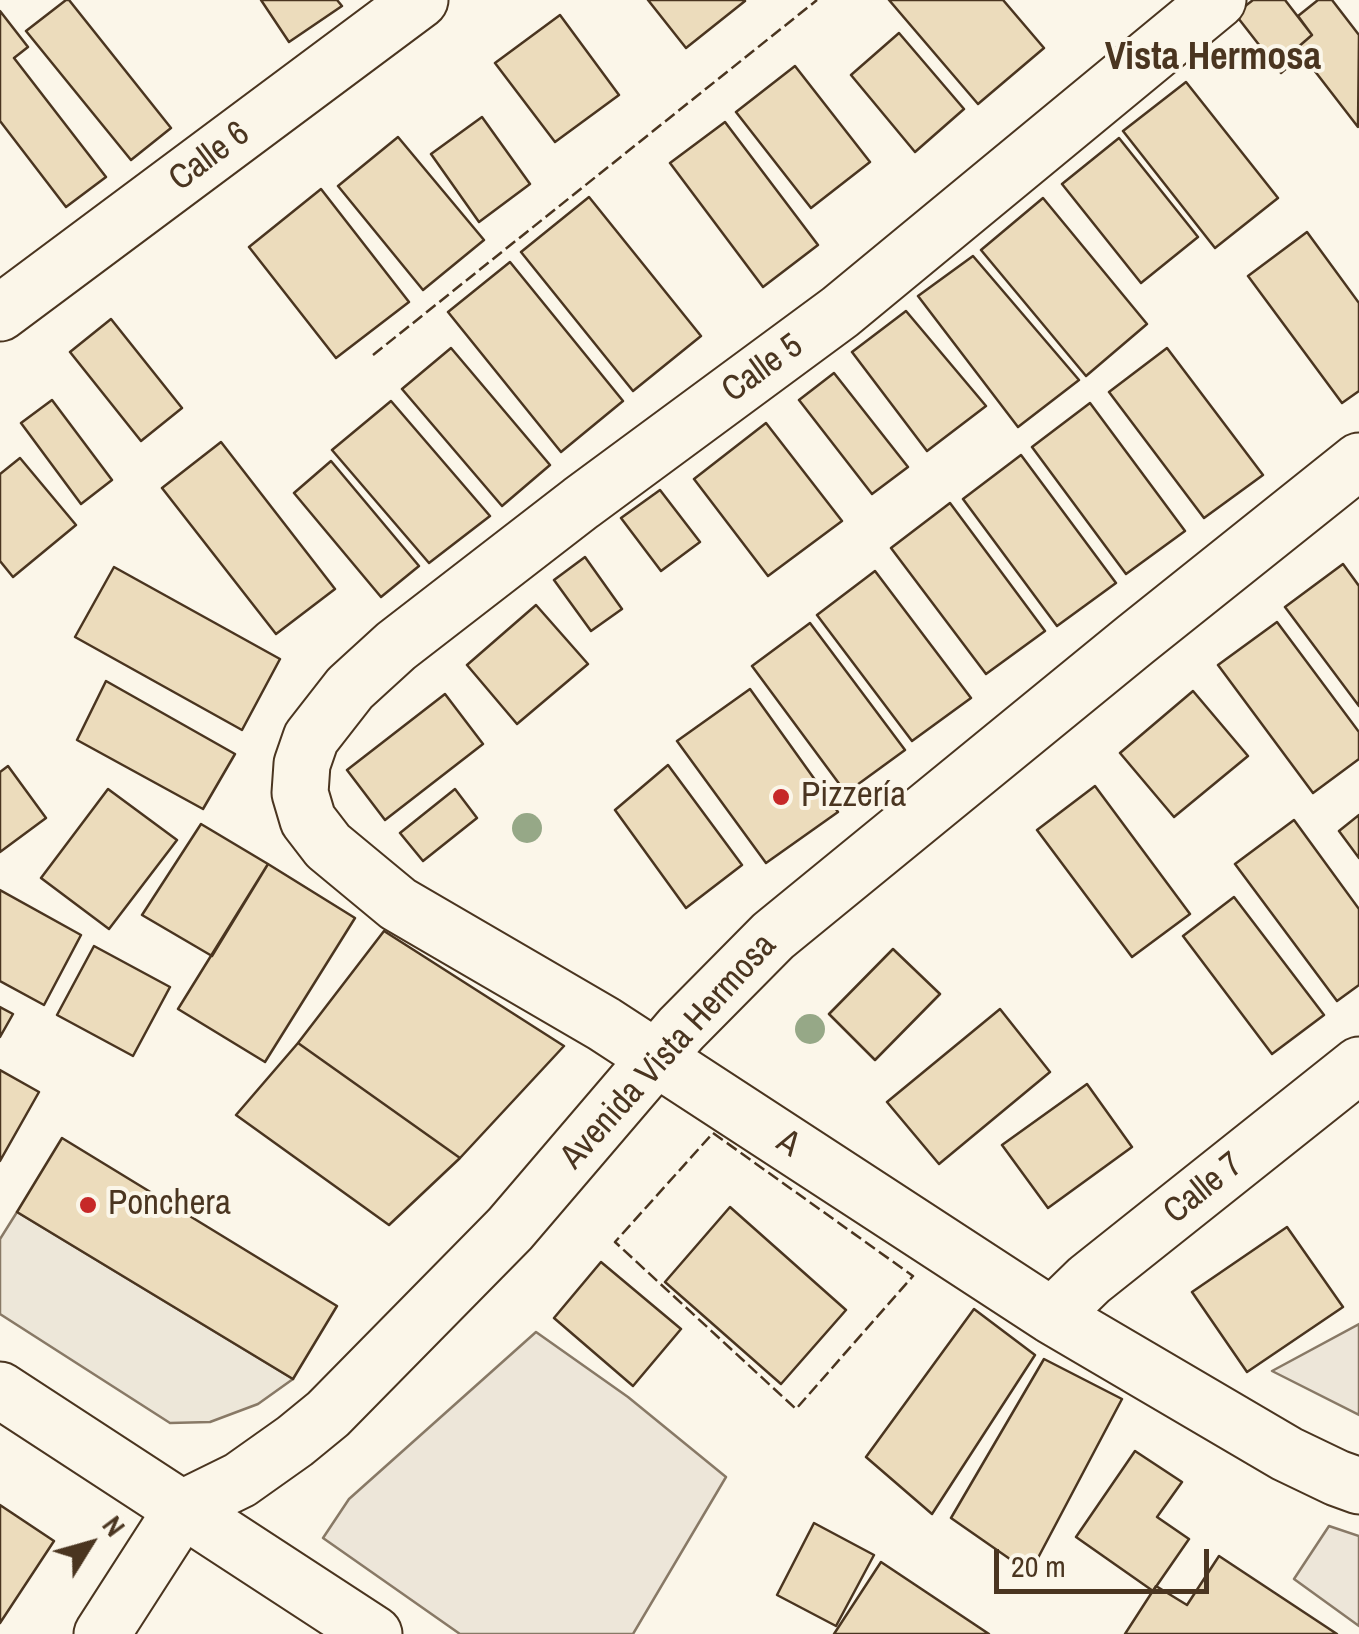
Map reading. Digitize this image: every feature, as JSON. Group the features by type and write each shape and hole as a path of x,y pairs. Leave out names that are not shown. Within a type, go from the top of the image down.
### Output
{"street":[{"name":"Calle 6","path":"0,313 420,0"},
{"name":"Calle 5","path":"311,738 350,688 396,646 581,503 840,312 1218,0"},
{"name":"Avenida Vista Hermosa","path":"183,1508 240,1480 328,1414 510,1229 681,1028 773,936 1359,461"},
{"name":"A","path":"311,738 302,764 300,792 308,820 328,846 398,904 656,1057 1052,1316 1287,1454 1359,1486"},
{"name":"Calle 7","path":"1052,1316 1089,1280 1359,1065"},
{"path":"0,1390 374,1634"},
{"path":"102,1634 183,1508"}],"shaded area":[{"path":"17,1212 293,1379 258,1404 210,1422 170,1423 0,1314 0,1239"},
{"path":"1359,1324 1359,1415 1272,1371"},
{"path":"536,1332 628,1397 726,1477 633,1634 460,1634 323,1538 349,1499"},
{"path":"1329,1526 1359,1536 1359,1626 1294,1579"}],"building":[{"path":"66,0 171,128 131,160 26,31"},
{"path":"261,0 337,0 342,6 289,42"},
{"path":"648,0 744,0 745,1 686,48"},
{"path":"889,0 1003,0 1044,48 978,104"},
{"path":"1253,0 1285,0 1312,35 1297,48 1302,55 1281,73 1235,14"},
{"path":"1318,0 1332,0 1359,35 1358,127 1297,48 1312,35 1298,16"},
{"path":"0,11 28,47 14,58 106,177 66,207 0,121"},
{"path":"560,15 619,95 555,142 495,63"},
{"path":"899,33 964,109 915,152 851,75"},
{"path":"795,66 870,162 811,208 736,112"},
{"path":"1186,82 1278,198 1215,248 1123,131"},
{"path":"482,117 530,184 479,222 431,154"},
{"path":"725,122 818,245 763,287 670,163"},
{"path":"398,137 484,240 423,290 338,186"},
{"path":"1119,138 1198,237 1141,283 1062,184"},
{"path":"321,189 409,302 336,358 249,247"},
{"path":"589,197 701,336 633,391 521,252"},
{"path":"1043,198 1147,324 1086,376 981,250"},
{"path":"1307,232 1359,303 1359,391 1342,403 1248,276"},
{"path":"973,256 1079,380 1018,427 918,296"},
{"path":"510,262 623,401 561,452 448,312"},
{"path":"906,311 986,406 927,451 852,352"},
{"path":"111,319 182,408 141,441 70,352"},
{"path":"451,348 550,465 502,506 402,389"},
{"path":"1167,348 1263,475 1204,518 1109,392"},
{"path":"834,373 908,467 872,494 799,400"},
{"path":"52,400 112,480 81,504 21,423"},
{"path":"391,401 490,516 429,563 332,450"},
{"path":"1090,403 1185,531 1126,574 1032,447"},
{"path":"766,423 842,521 768,576 694,479"},
{"path":"221,442 335,589 276,634 162,488"},
{"path":"1021,455 1116,583 1057,626 963,499"},
{"path":"20,458 76,525 13,577 0,561 0,474"},
{"path":"331,461 419,566 381,597 294,493"},
{"path":"660,490 700,542 661,571 621,518"},
{"path":"950,503 1045,631 986,674 891,548"},
{"path":"585,557 622,609 591,631 554,580"},
{"path":"1343,564 1359,586 1359,706 1285,607"},
{"path":"114,567 280,659 242,730 75,637"},
{"path":"875,571 971,698 912,741 817,615"},
{"path":"536,605 588,664 517,724 467,665"},
{"path":"1277,622 1359,732 1359,759 1313,793 1218,665"},
{"path":"810,623 905,750 846,793 752,666"},
{"path":"106,681 235,754 203,809 77,740"},
{"path":"750,689 838,812 766,863 677,741"},
{"path":"1193,691 1248,756 1174,817 1120,753"},
{"path":"445,694 483,744 385,820 347,770"},
{"path":"668,765 742,865 686,908 615,810"},
{"path":"8,766 46,818 0,852 0,772"},
{"path":"1095,786 1190,914 1132,957 1037,830"},
{"path":"108,789 177,840 109,929 41,878"},
{"path":"455,789 477,818 423,861 400,833"},
{"path":"1359,815 1359,858 1339,831"},
{"path":"1294,820 1359,909 1359,985 1337,1001 1235,864"},
{"path":"201,824 268,864 212,956 142,915"},
{"path":"268,864 355,918 265,1062 178,1009"},
{"path":"0,890 81,935 44,1005 0,981"},
{"path":"1234,897 1324,1015 1272,1054 1183,936"},
{"path":"384,931 564,1046 460,1158 298,1043"},
{"path":"94,946 170,987 133,1056 57,1015"},
{"path":"893,949 940,994 875,1060 829,1014"},
{"path":"0,1007 13,1014 0,1037"},
{"path":"1000,1009 1050,1072 939,1164 887,1102"},
{"path":"298,1043 460,1158 389,1225 236,1115"},
{"path":"0,1070 39,1092 0,1161"},
{"path":"1087,1084 1132,1147 1048,1208 1002,1145"},
{"path":"62,1138 337,1306 293,1379 17,1212"},
{"path":"730,1207 846,1310 781,1384 665,1282"},
{"path":"1287,1227 1343,1307 1247,1372 1192,1292"},
{"path":"601,1262 681,1329 633,1386 554,1318"},
{"path":"974,1309 1035,1355 932,1514 866,1457"},
{"path":"1044,1359 1122,1399 1030,1573 951,1518"},
{"path":"1135,1451 1182,1482 1157,1517 1189,1539 1153,1591 1076,1537"},
{"path":"0,1505 54,1541 0,1623"},
{"path":"814,1523 874,1555 836,1626 777,1595"},
{"path":"1219,1556 1337,1634 1125,1634 1156,1586 1187,1605"},
{"path":"881,1562 989,1634 834,1634"}],"fence":[{"path":"373,355 817,0"},
{"path":"713,1133 913,1276 796,1409 615,1242 713,1133"}],"place":[{"name":"Pizzería","path":"781,797"},
{"name":"Ponchera","path":"88,1205"}],"district":[{"name":"Vista Hermosa","path":"1213,59"}]}
